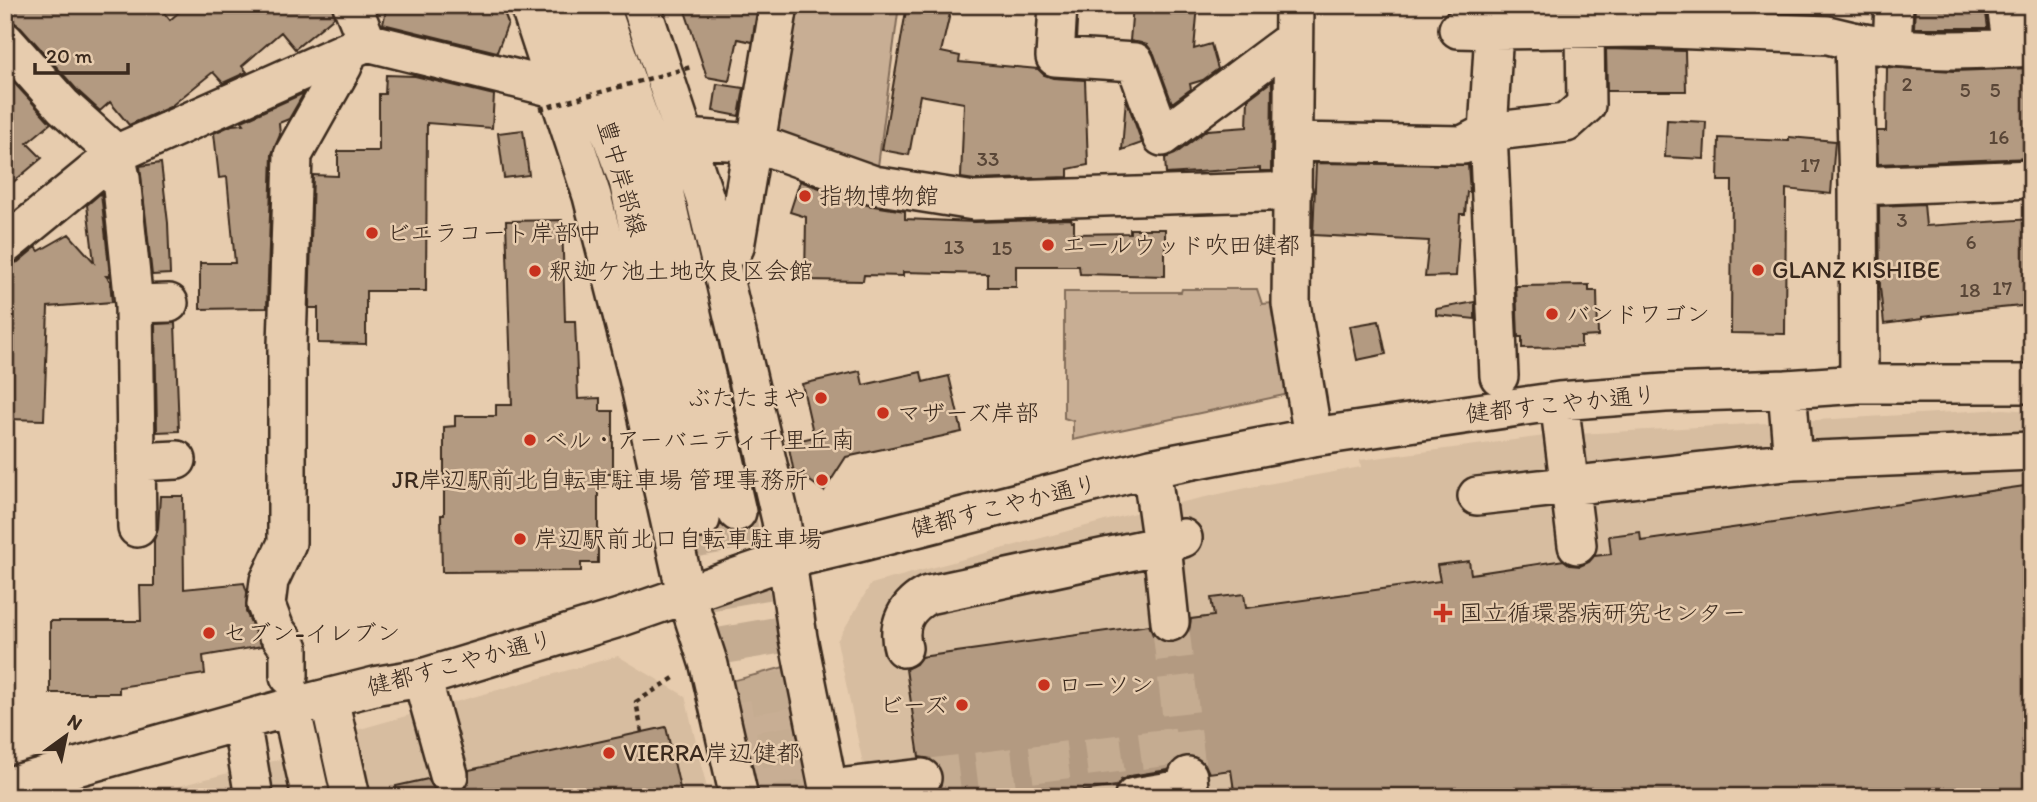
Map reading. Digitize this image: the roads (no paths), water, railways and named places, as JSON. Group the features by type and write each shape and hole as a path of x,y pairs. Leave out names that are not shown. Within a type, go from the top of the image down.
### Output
{"street":[{"path":"311,797 290,692 289,648 275,629 266,605 269,581 287,543 287,345 293,155 343,66 358,46 352,5"},
{"path":"529,5 549,99 592,196 628,339 685,594 709,665 739,797"},
{"name":"豊中岸部線","path":"563,5 628,181 701,519"},
{"name":"豊中岸部線","path":"600,5 663,186 737,513"},
{"path":"641,5 705,198 780,520 798,638 830,793 909,785"},
{"path":"734,247 751,152 756,143 779,5"},
{"path":"1058,5 1055,57 1135,62 1163,137 1293,22"},
{"path":"1892,46 1894,5"},
{"path":"1499,376 1488,132 1476,30 1585,30 1642,17 1828,35 1854,42 1935,51 2022,48 2006,5"},
{"path":"1293,22 1291,304 1313,437"},
{"path":"1293,142 1463,145 1488,132 1566,123 1586,105 1585,30"},
{"path":"5,41 63,106 116,154 151,304 136,462 137,528"},
{"path":"1854,42 1859,384"},
{"path":"5,245 116,154 358,46 549,99"},
{"path":"685,138 756,143 874,184 974,201 1293,191"},
{"path":"1858,186 2032,179"},
{"name":"健都すこやか通り","path":"5,787 241,721 290,692 329,698 379,685 422,678 620,618 786,559 1151,468 1313,437 1559,401 1859,384 2032,384"},
{"path":"1787,389 1793,461"},
{"path":"1559,401 1577,545"},
{"path":"1477,496 1793,461 2032,451"},
{"path":"136,462 177,460"},
{"path":"1151,468 1173,541 1170,622"},
{"path":"903,648 900,635 905,616 917,601 928,595 1173,541"},
{"path":"422,678 449,775"},
{"path":"329,698 351,797"},
{"path":"241,721 254,797"},
{"path":"1134,797 1189,788 1188,776"}],"tunnel":[{"path":"737,512 786,797"},
{"path":"701,519 733,703"},
{"path":"1170,622 1187,768"},
{"path":"922,778 1185,745"}],"place":[{"name":"指物博物館","path":"805,196"},
{"name":"ビエラコート岸部中","path":"372,233"},
{"name":"エールウッド吹田健都","path":"1048,245"},
{"name":"GLANZ KISHIBE","path":"1758,270"},
{"name":"釈迦ケ池土地改良区会館","path":"535,271"},
{"name":"バンドワゴン","path":"1552,314"},
{"name":"ぶたたまや","path":"821,398"},
{"name":"マザーズ岸部","path":"883,413"},
{"name":"ベル・アーバニティ千里丘南","path":"530,440"},
{"name":"JR岸辺駅前北自転車駐車場 管理事務所","path":"822,480"},
{"name":"岸辺駅前北口自転車駐車場","path":"520,539"},
{"name":"国立循環器病研究センター","path":"1443,613"},
{"name":"セブン-イレブン","path":"209,633"},
{"name":"ローソン","path":"1044,685"},
{"name":"ビーズ","path":"962,705"},
{"name":"VIERRA岸辺健都","path":"609,753"}]}
